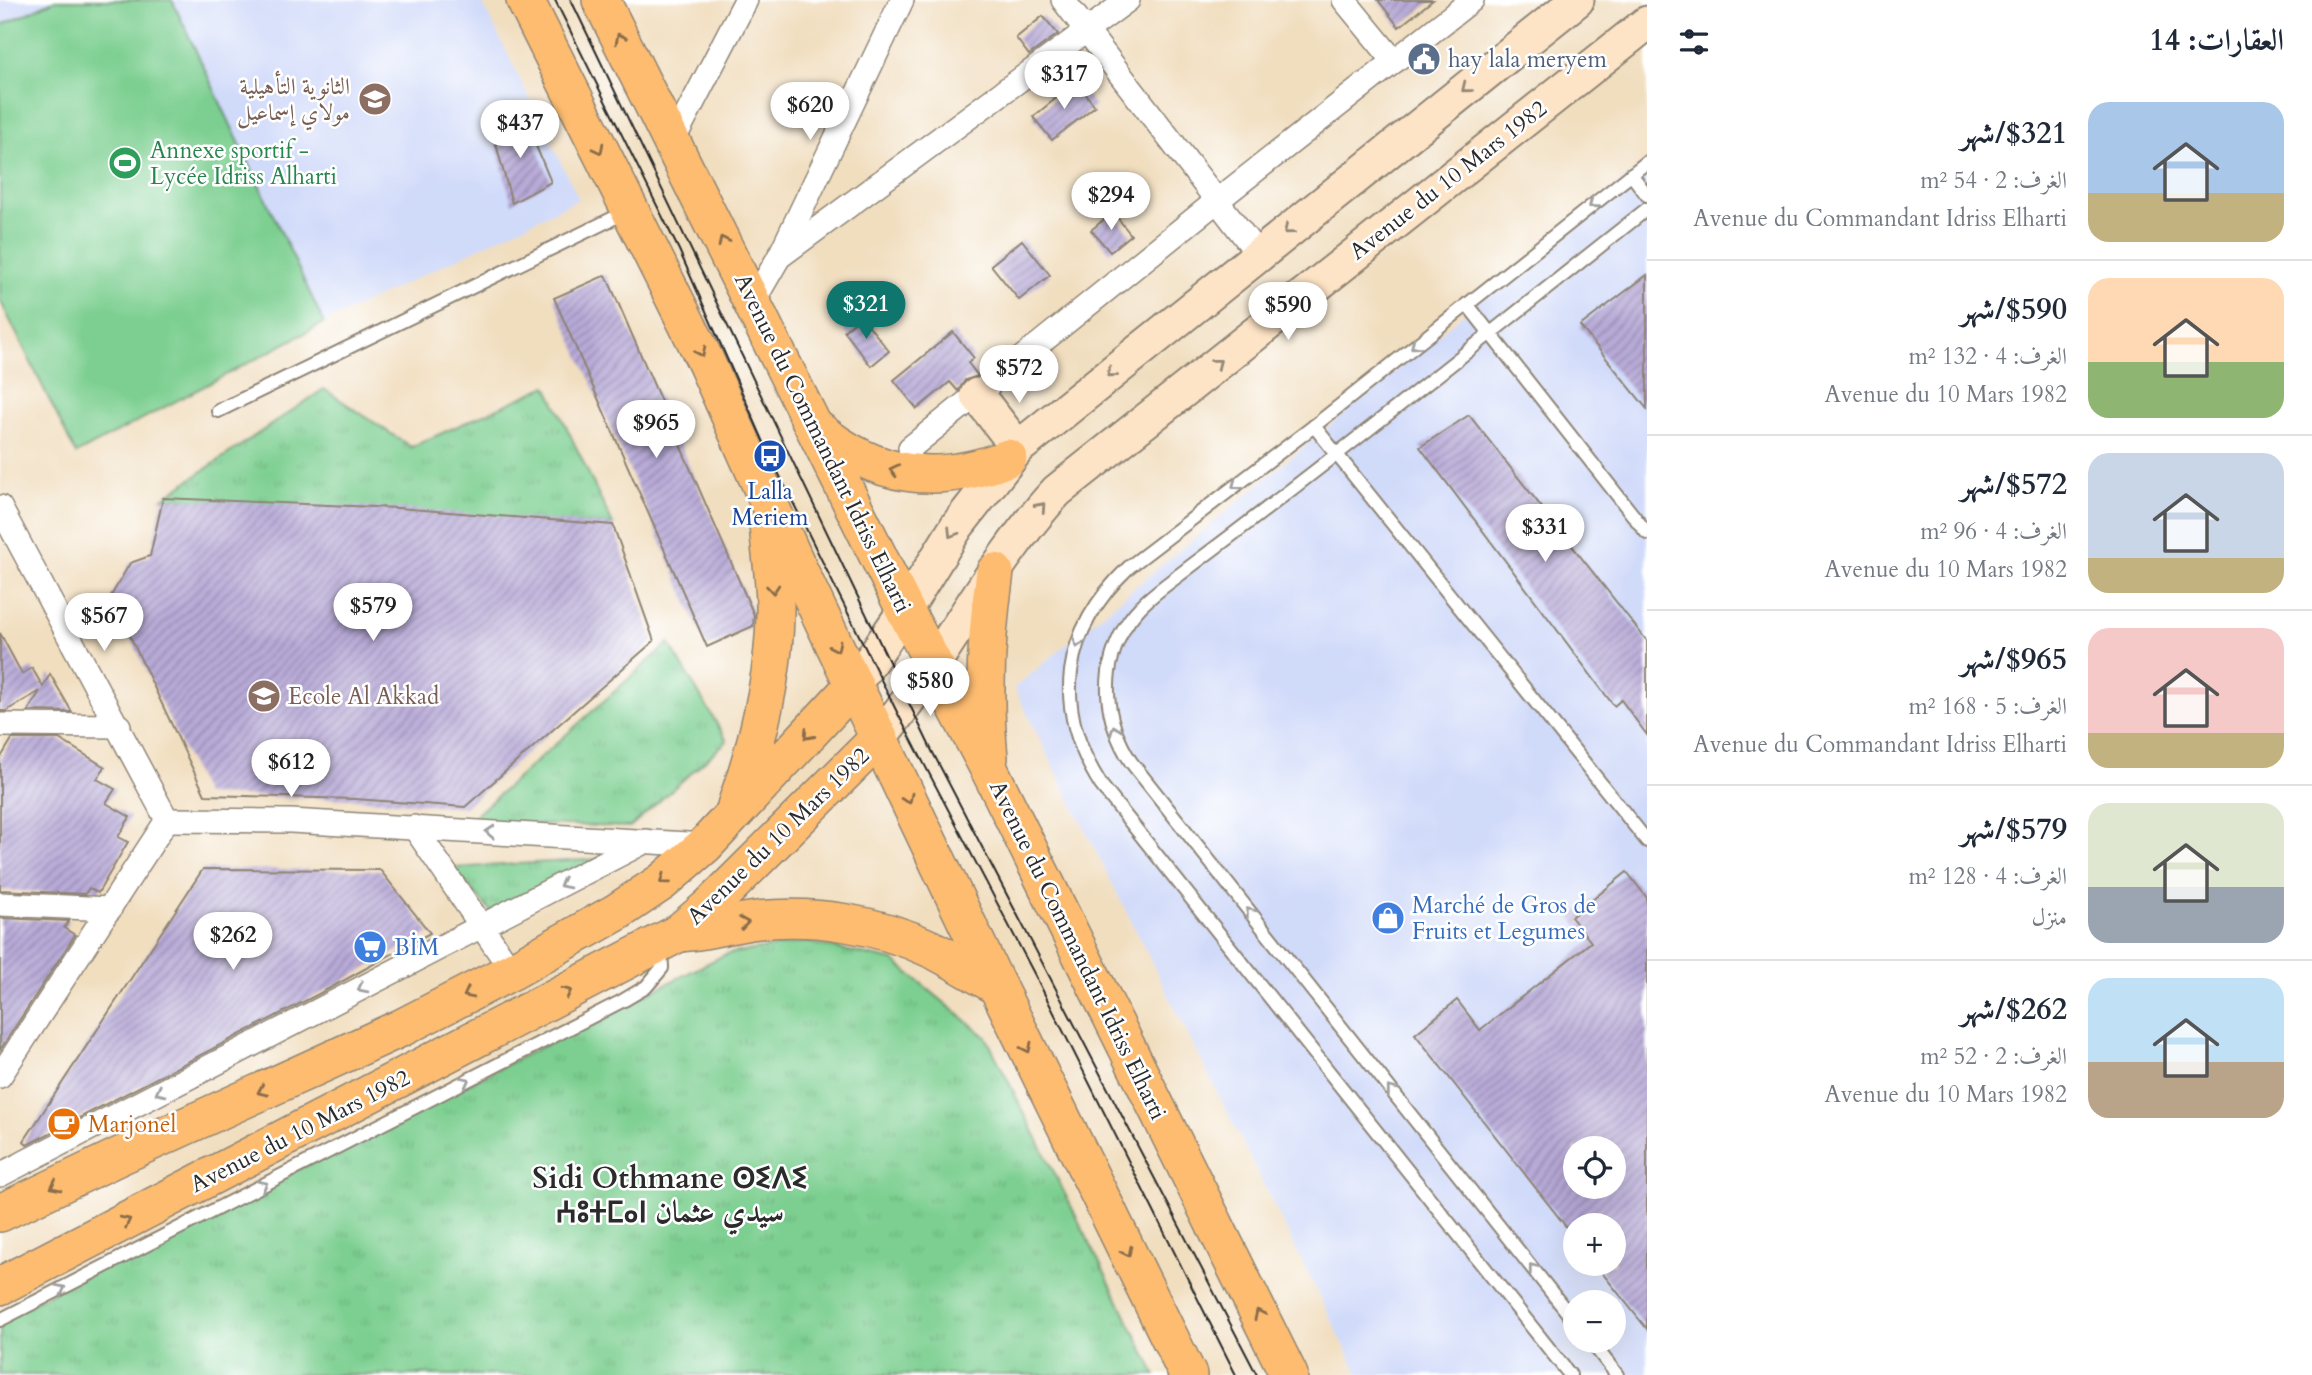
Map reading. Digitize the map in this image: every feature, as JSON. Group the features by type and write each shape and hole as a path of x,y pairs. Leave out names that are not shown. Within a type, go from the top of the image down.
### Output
{"main road":[{"path":"525,0 704,358 766,497 996,986 1188,1375"},
{"name":"Avenue du Commandant Idriss Elharti","path":"601,0 905,610 991,773 1289,1375"},
{"name":"Avenue du 10 Mars 1982","path":"0,1213 401,1028 512,971 617,912 662,882 705,845 854,685 957,526 1013,453 1577,0"},
{"name":"Avenue du 10 Mars 1982","path":"0,1286 669,938 709,907 879,737 910,700 1034,516 1057,491 1647,23"},
{"path":"815,428 857,457 907,473 933,475 984,468 1013,453 977,396"},
{"path":"732,817 759,732 773,651 775,614 766,497"},
{"path":"991,773 985,693 989,612 995,572"},
{"path":"669,938 757,920 806,919 845,923 902,937 928,948 996,986"}],"street":[{"path":"673,141 746,0"},
{"path":"753,302 779,257 902,0"},
{"path":"1062,0 1258,254"},
{"path":"779,257 1129,0"},
{"path":"1344,0 1394,61"},
{"path":"910,448 1472,0"},
{"path":"0,508 167,820"},
{"path":"0,725 119,726"},
{"path":"167,820 291,821 705,845"},
{"path":"0,1076 167,820"},
{"path":"414,827 512,971"},
{"path":"0,1175 646,841"},
{"path":"0,904 110,909"}],"lane":[{"path":"1570,1375 1101,785 1089,765 1073,722 1070,688 1075,651 1083,627 1095,604 1129,567 1314,426 1647,162"},
{"path":"1631,174 1647,195"},
{"path":"1563,1307 1131,762 1121,748 1109,715 1107,688 1111,660 1126,625 1152,596 1336,455 1647,209"},
{"path":"218,411 630,210"},
{"path":"1467,304 1647,533"},
{"path":"1314,426 1647,841"},
{"path":"0,1320 624,1000 646,987 662,968 669,938"},
{"path":"1600,1353 1617,1375"}],"shaded area":[{"path":"0,0 55,0 0,26"},
{"name":"الثانوية التأهيلية مولاي إسماعيل","path":"172,0 481,0 579,199 324,323"},
{"name":"Marché de Gros de Fruits et Legumes","path":"1647,161 1647,1375 1359,1375 1014,688"}],"green space":[{"name":"Annexe sportif - Lycée Idriss Alharti","path":"55,0 172,0 324,323 76,454 0,300 0,26"},
{"path":"547,386 613,525 163,498 324,389 411,447"},
{"path":"669,643 727,741 630,827 468,822"},
{"path":"601,859 493,914 452,868"},
{"path":"807,942 894,961 986,1037 1156,1375 0,1375 0,1319 726,954"}],"building":[{"path":"1378,0 1433,0 1399,27"},
{"path":"1043,16 1058,34 1029,55 1016,38"},
{"path":"1070,60 1080,73 1061,89 1050,75"},
{"path":"1076,82 1095,106 1052,140 1033,117"},
{"path":"524,117 551,182 512,203 493,133"},
{"path":"1113,212 1131,235 1110,252 1091,230"},
{"path":"1022,240 1050,275 1019,300 991,265"},
{"path":"606,275 754,615 753,626 707,647 554,298"},
{"path":"1647,275 1647,409 1580,326"},
{"path":"861,316 889,351 871,366 844,331"},
{"path":"953,332 974,358 968,363 978,376 965,380 958,391 950,382 917,409 894,380"},
{"path":"1469,415 1647,641 1647,735 1621,700 1614,706 1420,447"},
{"path":"163,498 398,508 613,525 654,641 465,807 355,799 205,795 111,596 130,563 150,556"},
{"path":"0,633 22,674 32,668 43,687 50,674 72,712 28,711 40,691 6,711 0,711"},
{"path":"12,739 59,739 105,767 97,779 115,789 106,803 130,817 118,837 128,842 98,893 89,888 85,894 0,890 0,759"},
{"path":"203,869 380,870 430,933 332,987 27,1145 24,1141"},
{"path":"1627,872 1647,898 1647,1329 1626,1303 1626,1290 1616,1290 1605,1276 1626,1276 1626,1213 1563,1213 1563,1223 1415,1034 1457,1000 1480,1030 1591,942 1571,917"},
{"path":"0,918 69,921 64,928 75,935 0,1050"}],"tram line":[{"path":"555,0 679,250 770,456 898,714 1039,983 1236,1375"},
{"path":"571,0 932,751 1257,1375"}],"place":[{"name":"hay lala meryem","path":"1424,59"},
{"name":"الثانوية التأهيلية مولاي إسماعيل","path":"375,99"},
{"name":"Annexe sportif - Lycée Idriss Alharti","path":"125,163"},
{"name":"Lalla Meriem","path":"770,456"},
{"name":"Ecole Al Akkad","path":"264,696"},
{"name":"Marché de Gros de Fruits et Legumes","path":"1388,918"},
{"name":"BİM","path":"370,947"},
{"name":"Marjonel","path":"64,1124"}],"district":[{"name":"Sidi Othmane ⵙⵉⴷⵉ ⵄⵓⵜⵎⴰⵏ سيدي عثمان","path":"670,1195"}]}
